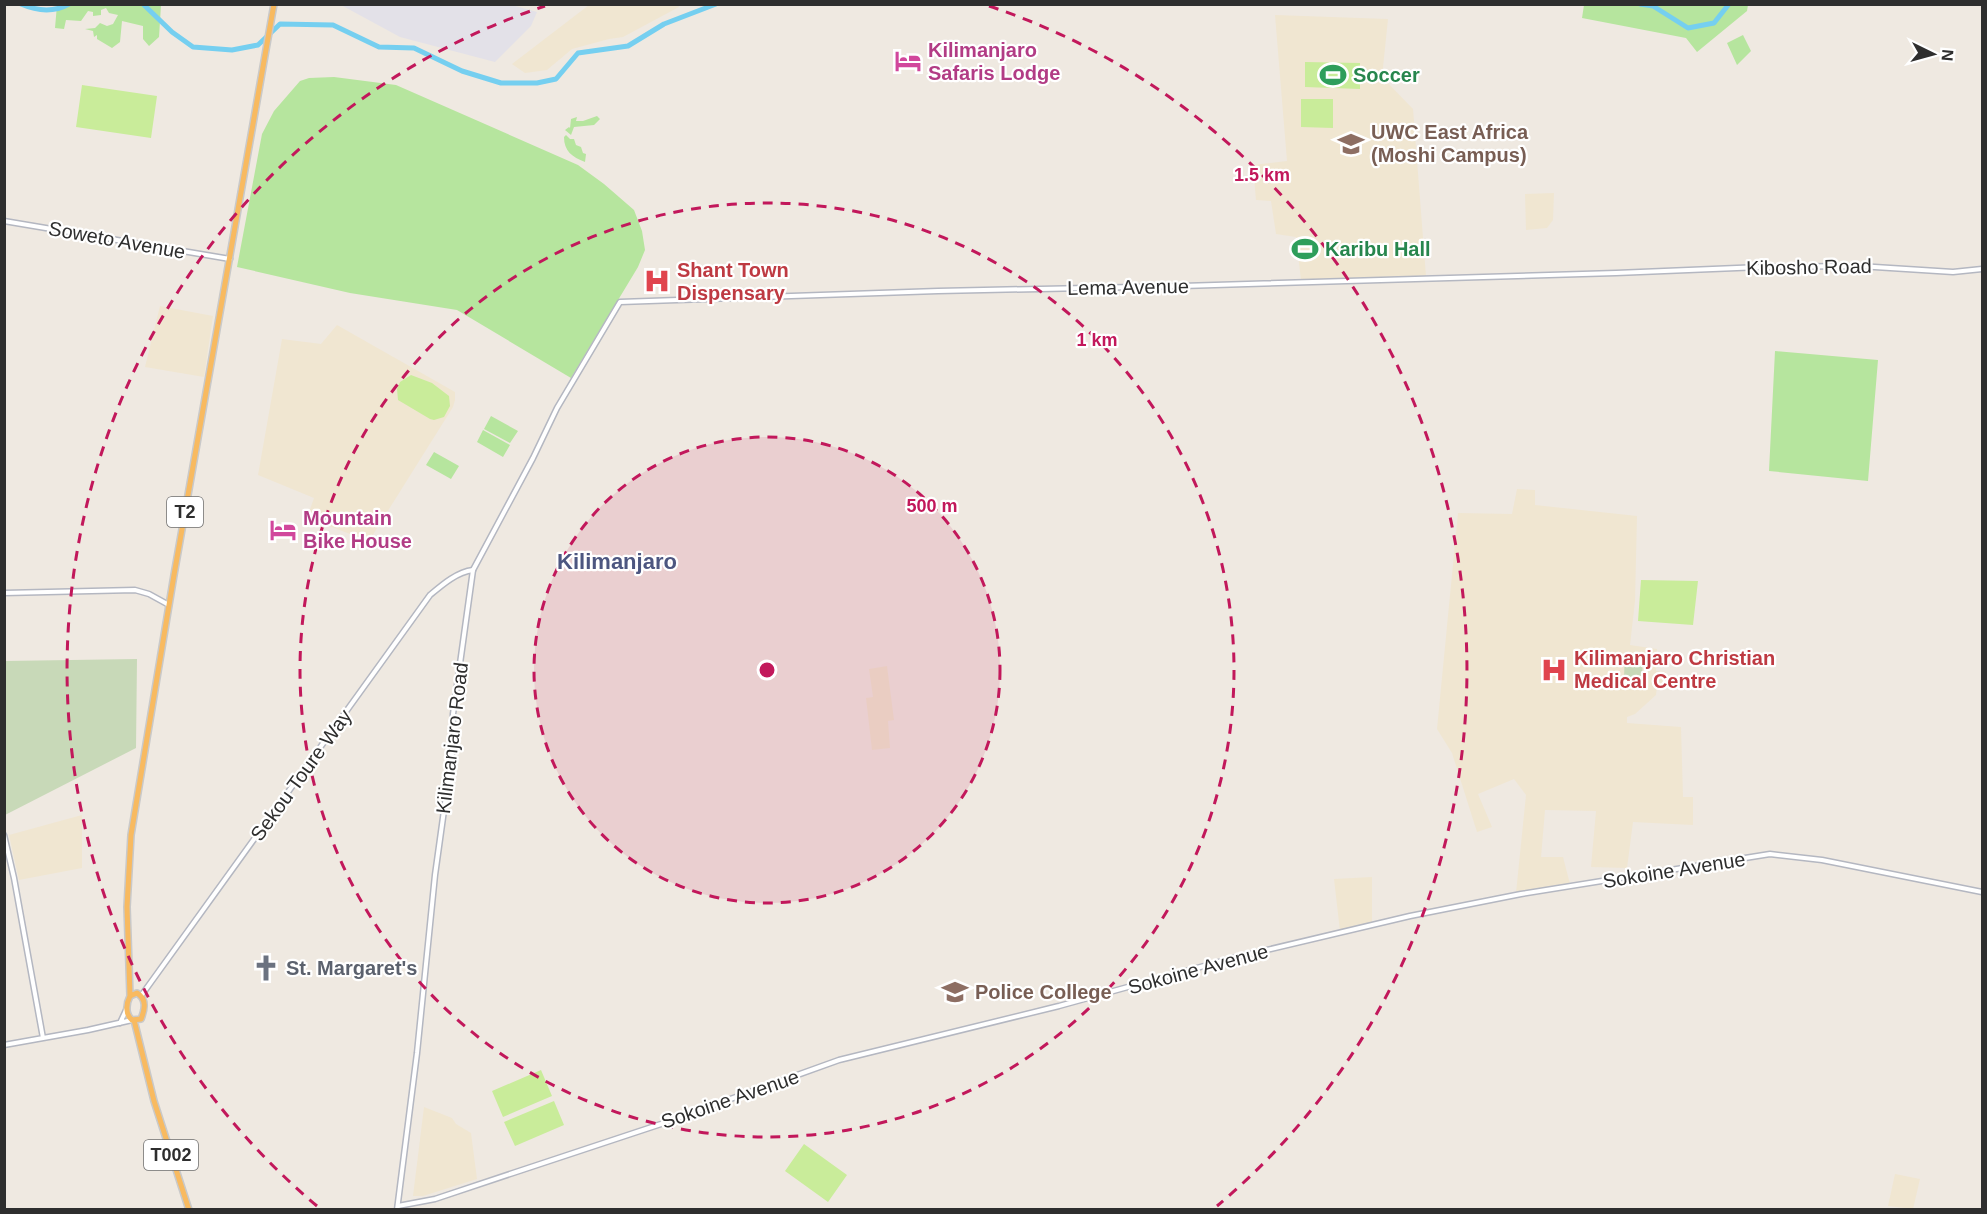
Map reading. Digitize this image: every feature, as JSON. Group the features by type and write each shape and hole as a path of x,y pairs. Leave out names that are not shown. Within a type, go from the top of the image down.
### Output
{"highway":[{"name":"T2","path":"127,1008 130,996 127,907 129,849 169,604 274,4"},
{"path":"130,982 139,994 145,1009 138,1031"},
{"path":"130,996 139,994"},
{"path":"127,1008 129,1017 138,1031"},
{"path":"133,1020 141,1019"},
{"name":"T002","path":"138,1031 154,1101 189,1209"}],"main road":[{"name":"Soweto Avenue","path":"4,221 230,259"},
{"name":"Kibosho Road","path":"1635,272 1859,266 1953,272 1983,269"},
{"name":"Lema Avenue","path":"620,302 1635,272"},
{"name":"Kilimanjaro Road","path":"398,1208 435,875 452,753 453,714 473,570 557,408 620,302"},
{"name":"Sekou Toure Way","path":"139,994 430,595 454,577 465,571 473,570"},
{"path":"4,593 135,590 169,604"},
{"path":"4,835 43,1038"},
{"name":"Sokoine Avenue","path":"398,1208 513,1173 850,1057 1059,1006 1233,958 1410,916 1521,894 1770,854 1831,861 1983,892"},
{"path":"120,1024 127,1008"},
{"path":"4,1045 133,1020"}],"shaded area":[{"path":"508,4 537,12 531,26 495,62 400,37 341,5"},
{"path":"678,4 679,7 623,37 572,49 547,70 525,73 512,64 589,5"},
{"name":"UWC East Africa (Moshi Campus)","path":"1275,15 1388,19 1382,77 1413,109 1426,276 1301,280 1296,237 1276,234 1271,201 1256,200 1253,165 1287,161"},
{"path":"1554,193 1553,220 1547,228 1526,230 1525,194"},
{"path":"160,306 213,316 204,377 145,367"},
{"path":"337,325 455,392 453,407 369,541 307,518 314,498 258,475 282,339 321,344"},
{"path":"1517,489 1535,490 1535,505 1637,516 1635,601 1630,645 1657,649 1656,671 1666,672 1665,687 1657,687 1656,695 1635,714 1627,717 1627,723 1681,727 1683,797 1693,797 1693,825 1633,822 1627,868 1591,867 1596,811 1545,810 1541,857 1563,857 1570,884 1516,893 1526,795 1514,779 1478,794 1492,827 1477,832 1452,753 1437,729 1458,513 1512,514"},
{"path":"887,666 894,720 888,721 890,748 872,750 866,698 873,697 869,669"},
{"path":"82,815 82,868 19,880 9,835"},
{"path":"1372,877 1372,924 1340,931 1334,879"},
{"path":"424,1107 452,1118 456,1124 471,1133 477,1179 423,1196 413,1196"},
{"path":"1895,1174 1920,1179 1913,1209 1888,1206"}],"green space":[{"path":"57,5 161,5 159,37 149,46 143,39 143,26 122,21 120,42 112,48 97,39 97,35 94,37 93,31 85,29 95,28 100,23 107,26 113,24 118,15 109,13 106,8 101,10 101,15 93,16 93,12 88,11 81,21 66,20 64,29 55,28"},
{"path":"1584,5 1748,5 1747,11 1697,52 1686,38 1582,18"},
{"path":"1743,35 1751,51 1737,65 1727,43"},
{"name":"Soccer","path":"1305,62 1360,63 1360,89 1305,87"},
{"path":"334,77 396,85 578,165 634,210 642,231 645,250 638,267 571,378 457,310 350,293 237,267 262,134 274,111 300,81 309,78"},
{"path":"82,85 157,96 151,138 76,127"},
{"path":"1301,99 1333,99 1333,128 1301,127"},
{"path":"597,116 600,119 594,125 574,127 571,135 565,130 570,128 571,119 577,117 576,121 583,121"},
{"path":"566,135 574,139 576,145 581,147 583,153 586,154 585,162 567,150 564,142"},
{"path":"1775,351 1878,360 1868,481 1769,471"},
{"path":"411,375 432,383 449,396 450,406 444,417 430,419 398,400 397,389 400,382"},
{"path":"491,416 518,431 510,443 484,429"},
{"path":"483,430 510,445 503,457 477,442"},
{"path":"434,452 459,466 451,479 426,465"},
{"path":"1641,580 1698,581 1693,625 1638,621"},
{"path":"1625,653 1643,654 1642,677 1624,677"},
{"path":"137,659 136,748 5,815 5,661"},
{"path":"541,1070 552,1096 503,1117 492,1091"},
{"path":"554,1101 564,1125 515,1146 504,1122"},
{"path":"804,1144 847,1175 828,1202 785,1171"}],"waterway":[{"path":"21,4 45,10 57,9 69,4"},
{"path":"143,4 172,32 193,47 232,50 258,45 280,24 333,25 379,47 414,48 462,71 501,83 537,83 556,79 578,53 628,46 664,24 716,4"},
{"path":"1640,4 1653,6 1688,28 1714,23 1729,4"}],"place":[{"name":"Kilimanjaro Safaris Lodge","path":"908,61"},
{"name":"Soccer","path":"1333,75"},
{"name":"UWC East Africa (Moshi Campus)","path":"1351,144"},
{"name":"Karibu Hall","path":"1305,249"},
{"name":"Shant Town Dispensary","path":"657,281"},
{"name":"Mountain Bike House","path":"283,530"},
{"name":"Kilimanjaro Christian Medical Centre","path":"1554,670"},
{"name":"St. Margaret's","path":"266,968"},
{"name":"Police College","path":"955,992"}],"district":[{"name":"Kilimanjaro","path":"617,561"}]}
